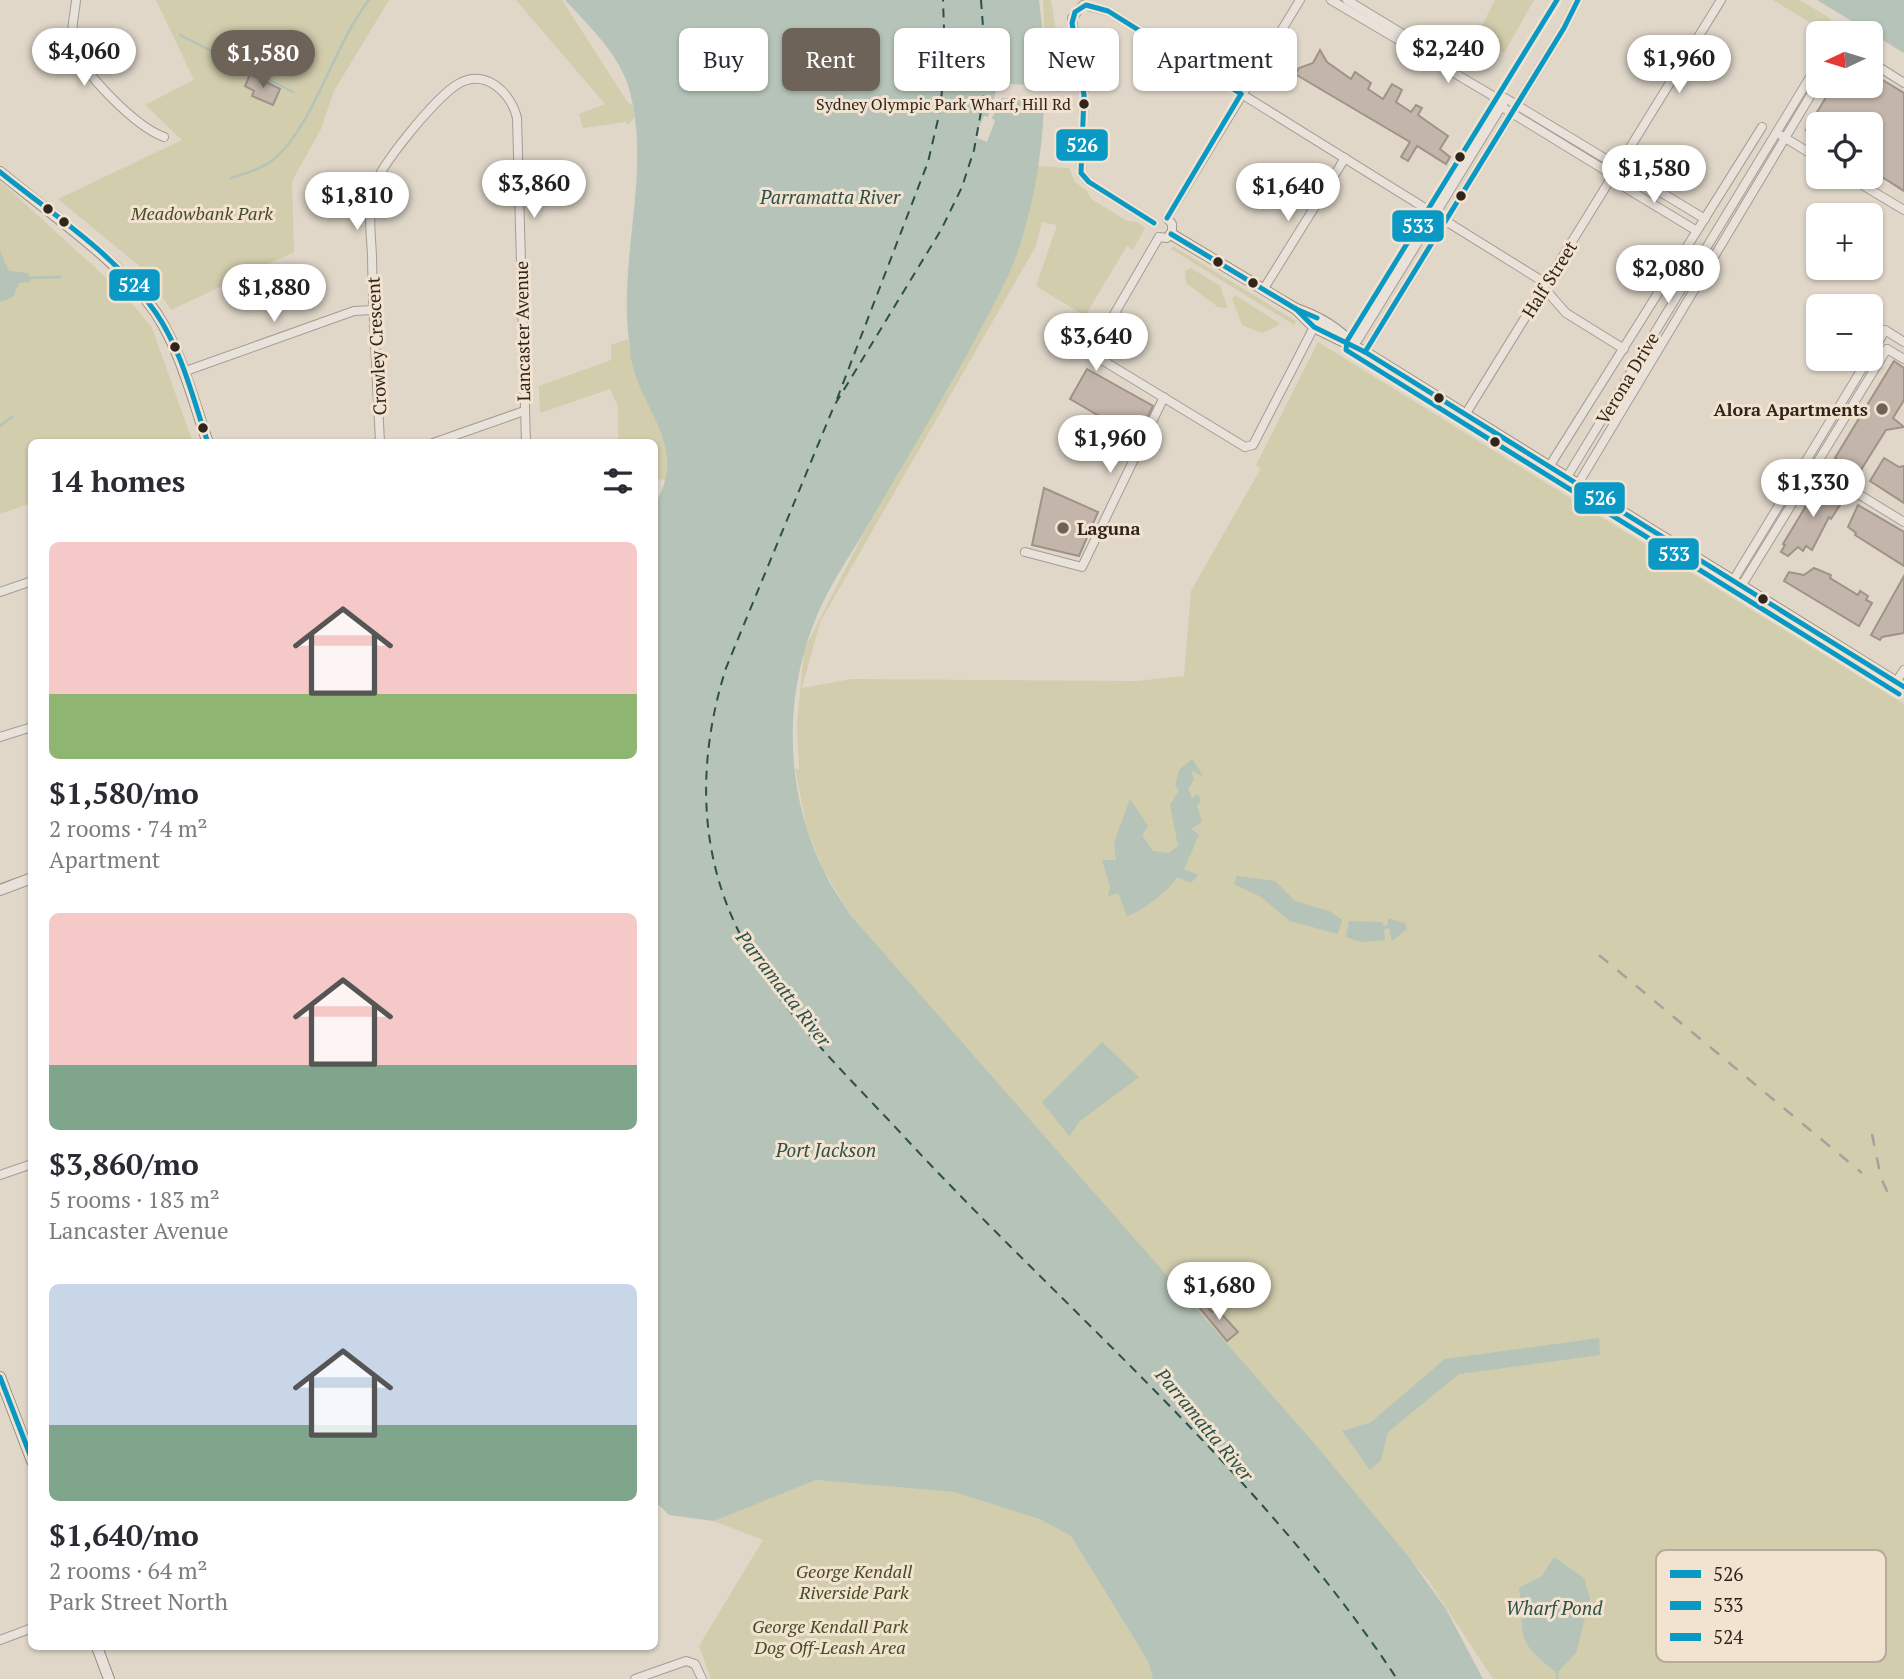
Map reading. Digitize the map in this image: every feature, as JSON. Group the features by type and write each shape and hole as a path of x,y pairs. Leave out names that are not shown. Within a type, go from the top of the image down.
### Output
{"street":[{"path":"76,0 72,40 80,61 101,86 152,132 164,136"},
{"path":"1167,218 1300,0"},
{"path":"1331,0 1407,46 1419,49 1493,96 1494,101 1504,103 1705,219"},
{"path":"1347,0 1411,39 1419,49"},
{"path":"1365,352 1564,28 1577,0"},
{"name":"Half Street","path":"1465,415 1721,0"},
{"path":"1154,223 1089,182 1081,173 1084,103 1072,23 1075,12 1086,5 1108,11 1446,220 1545,286 1566,313 1624,349"},
{"path":"1883,70 1904,83"},
{"name":"Crowley Crescent","path":"380,439 373,310 372,194 376,179 386,162 449,91 459,83 471,80"},
{"name":"Lancaster Avenue","path":"471,80 483,80 507,93 517,118 526,439"},
{"name":"Verona Drive","path":"1567,477 1806,84"},
{"name":"Verona Drive","path":"1578,484 1809,98"},
{"path":"1354,346 1504,103"},
{"path":"1514,109 1612,177 1697,231"},
{"name":"Verona Drive","path":"1549,467 1762,127"},
{"path":"1776,133 1806,151"},
{"path":"1263,290 1345,158"},
{"path":"0,172 140,293 163,325 207,439"},
{"path":"1869,189 1904,210"},
{"path":"1158,237 1153,230 1154,223 1159,218 1167,218"},
{"path":"1167,218 1173,227 1171,234"},
{"path":"1716,233 1726,239"},
{"path":"1314,327 1253,445 1245,447 1101,360 1096,349 1158,237 1171,234 1296,309 1310,314 1344,335 1354,346"},
{"path":"1296,309 1314,327 1365,352 1900,685 1904,670"},
{"path":"183,372 354,311 373,310"},
{"path":"1885,330 1904,342"},
{"path":"1738,582 1810,465 1887,349 1885,330"},
{"path":"1883,334 1885,330"},
{"path":"1887,349 1904,359"},
{"path":"1639,358 1650,364"},
{"path":"1810,465 1862,371"},
{"path":"1025,552 1082,567 1164,397"},
{"path":"444,439 524,411"},
{"path":"1810,465 1904,522"},
{"path":"0,592 28,582"},
{"path":"0,737 28,728"},
{"path":"0,890 28,880"},
{"path":"0,1175 28,1165"},
{"path":"0,1377 28,1450"},
{"path":"0,1640 28,1630"},
{"path":"98,1650 109,1679"},
{"path":"635,1679 686,1661 695,1664 702,1679"}],"green space":[{"name":"Meadowbank Park","path":"156,0 389,0 334,91 321,129 292,181 294,252 171,310 143,269 58,199 182,140 145,105 194,80"},
{"path":"516,0 562,0 628,103 632,104 635,117 628,125 626,122 583,128 579,114 605,104"},
{"path":"1043,0 1051,0 1056,28 1044,28"},
{"path":"1495,0 1534,0 1504,53 1477,35"},
{"path":"1773,0 1800,0 1831,19 1808,21"},
{"path":"1037,166 1069,168 1075,182 1087,191 1091,199 1127,221 1137,222 1145,228 1133,250 1127,246 1085,316 1036,286 1057,225 1042,222 1036,246 820,622 802,688 852,679 1136,681 1184,676 1191,591 1261,468 1256,465 1318,342 1904,704 1904,1679 1493,1679 1428,1580 884,957 851,916 824,871 807,829 795,769 799,770 797,723 804,650 1030,207"},
{"path":"0,181 125,295 152,328 192,439 28,439 28,504 0,514"},
{"path":"1173,246 1296,321 1294,325 1171,249"},
{"path":"1191,268 1220,286 1228,308 1218,307 1186,283 1185,271"},
{"path":"1235,295 1279,325 1262,333 1242,325 1232,299"},
{"path":"628,339 633,367 668,448 667,480 658,479 658,439 618,439 618,407 610,389 540,413 539,386 611,360 611,345"},
{"name":"George Kendall Riverside Park","path":"816,1480 954,1492 1039,1519 1071,1536 1148,1661 1153,1679 711,1679 699,1646 763,1540 714,1521"}],"water":[{"name":"Port Jackson","path":"565,0 1039,0 1042,28 1024,28 1024,91 1044,91 1043,124 1035,185 1020,245 1006,280 977,336 831,587 812,629 801,663 795,698 794,769 800,804 824,871 851,916 1314,1443 1408,1556 1446,1609 1483,1679 1153,1679 1148,1661 1071,1536 1039,1519 954,1492 816,1480 714,1521 669,1515 658,1504 658,497 667,468 662,435 640,386 630,354 627,308 636,180 635,116 628,85 609,50"},
{"path":"1817,0 1904,0 1904,53 1883,40 1883,21 1851,21"},
{"path":"0,251 9,271 28,273 30,282 19,283 13,297 0,302"},
{"path":"1192,759 1204,777 1191,770 1194,780 1188,789 1192,798 1198,794 1201,801 1197,806 1202,822 1191,829 1199,835 1184,869 1198,875 1191,883 1177,877 1155,900 1127,916 1118,893 1108,896 1110,887 1102,860 1116,860 1114,843 1130,799 1148,826 1142,835 1153,851 1169,853 1178,846 1170,805 1179,790 1175,785 1179,770"},
{"path":"1237,876 1275,881 1295,901 1329,911 1342,920 1338,934 1290,921 1261,897 1234,884"},
{"path":"1388,918 1405,923 1407,929 1392,941 1389,928 1384,929 1385,940 1361,942 1346,937 1349,921 1382,922 1384,926 1388,924"},
{"path":"1102,1042 1139,1077 1080,1121 1069,1136 1042,1102"},
{"path":"1599,1338 1600,1355 1459,1374 1388,1432 1381,1460 1370,1470 1342,1431 1370,1423 1445,1359"},
{"name":"Wharf Pond","path":"1554,1557 1584,1578 1590,1598 1576,1653 1557,1673 1527,1644 1522,1628 1519,1588 1542,1576"}],"pier":[{"path":"1010,84 1024,85 1024,91 1045,91 1044,101 1002,98 992,118 995,121 987,142 975,137 984,116 988,117 996,91 1010,91"}],"building":[{"path":"1320,50 1327,62 1351,79 1355,72 1371,83 1368,89 1383,99 1392,84 1402,90 1396,102 1411,112 1416,105 1422,108 1418,115 1448,136 1440,149 1450,157 1446,164 1417,146 1408,161 1401,157 1410,142 1297,75 1299,68 1313,63"},
{"path":"250,74 280,89 273,105 252,96 254,91 245,86"},
{"path":"1883,80 1904,93 1904,191 1883,178 1883,112 1817,112 1826,98 1883,98"},
{"name":"Alora Apartments","path":"1894,361 1904,368 1904,400 1893,418 1904,427 1886,430 1859,473 1835,458"},
{"path":"1087,369 1153,406 1137,438 1070,399"},
{"name":"Alora Apartments","path":"1884,458 1899,467 1904,466 1904,503 1870,481"},
{"path":"1821,481 1841,496 1837,503 1840,505 1831,519 1829,517 1812,550 1806,546 1803,551 1798,547 1788,556 1781,552 1785,545 1783,544"},
{"name":"Laguna","path":"1044,488 1098,512 1079,556 1032,545"},
{"path":"1858,505 1904,532 1904,566 1855,535 1848,527"},
{"path":"1814,568 1831,575 1830,578 1858,595 1860,591 1868,596 1866,600 1872,603 1859,626 1784,581 1789,572 1804,575"},
{"path":"1904,576 1904,633 1882,637 1880,640 1871,635"},
{"path":"1203,1302 1212,1312 1216,1308 1238,1332 1227,1341 1198,1306"}],"waterway":[{"path":"231,178 265,165 289,144 369,0"},
{"path":"180,35 293,92"},
{"path":"28,278 60,277"},
{"path":"0,426 12,417"},
{"path":"1557,1673 1557,1679"}],"ferry route":[{"path":"837,399 928,162 940,111 945,58 943,0"},
{"path":"981,0 986,67 984,95 974,150 962,187 941,230 834,406 726,668 717,699 707,762 708,825 713,856 732,917 748,949 767,980 811,1037 972,1208 1165,1401 1227,1467 1287,1534 1344,1605 1397,1679"}],"railway":[{"path":"1599,955 1862,1173"},
{"path":"1872,1134 1881,1178 1888,1193"}],"transit line":[{"name":"533","path":"1557,0 1347,341 1346,350 1899,694"},
{"name":"526","path":"1365,352 1564,28 1578,0"},
{"name":"526","path":"1154,223 1089,182 1081,173 1084,95 1072,23 1075,12 1086,5 1108,11 1241,94"},
{"name":"526","path":"1167,218 1241,94"},
{"name":"524","path":"0,172 103,254 140,292 173,343 207,439"},
{"name":"526","path":"1171,234 1296,309 1317,318"},
{"name":"526","path":"1296,309 1314,327 1365,352 1904,687"},
{"name":"524","path":"0,1377 28,1450"}],"place":[{"name":"Sydney Olympic Park Wharf, Hill Rd","path":"1084,104"},
{"name":"Alora Apartments","path":"1882,409"},
{"name":"Laguna","path":"1063,528"}],"water label":[{"name":"Parramatta River","path":"830,196"},
{"name":"Parramatta River","path":"784,988"},
{"name":"Parramatta River","path":"1205,1424"}],"park label":[{"name":"George Kendall Park Dog Off-Leash Area","path":"830,1636"}]}
